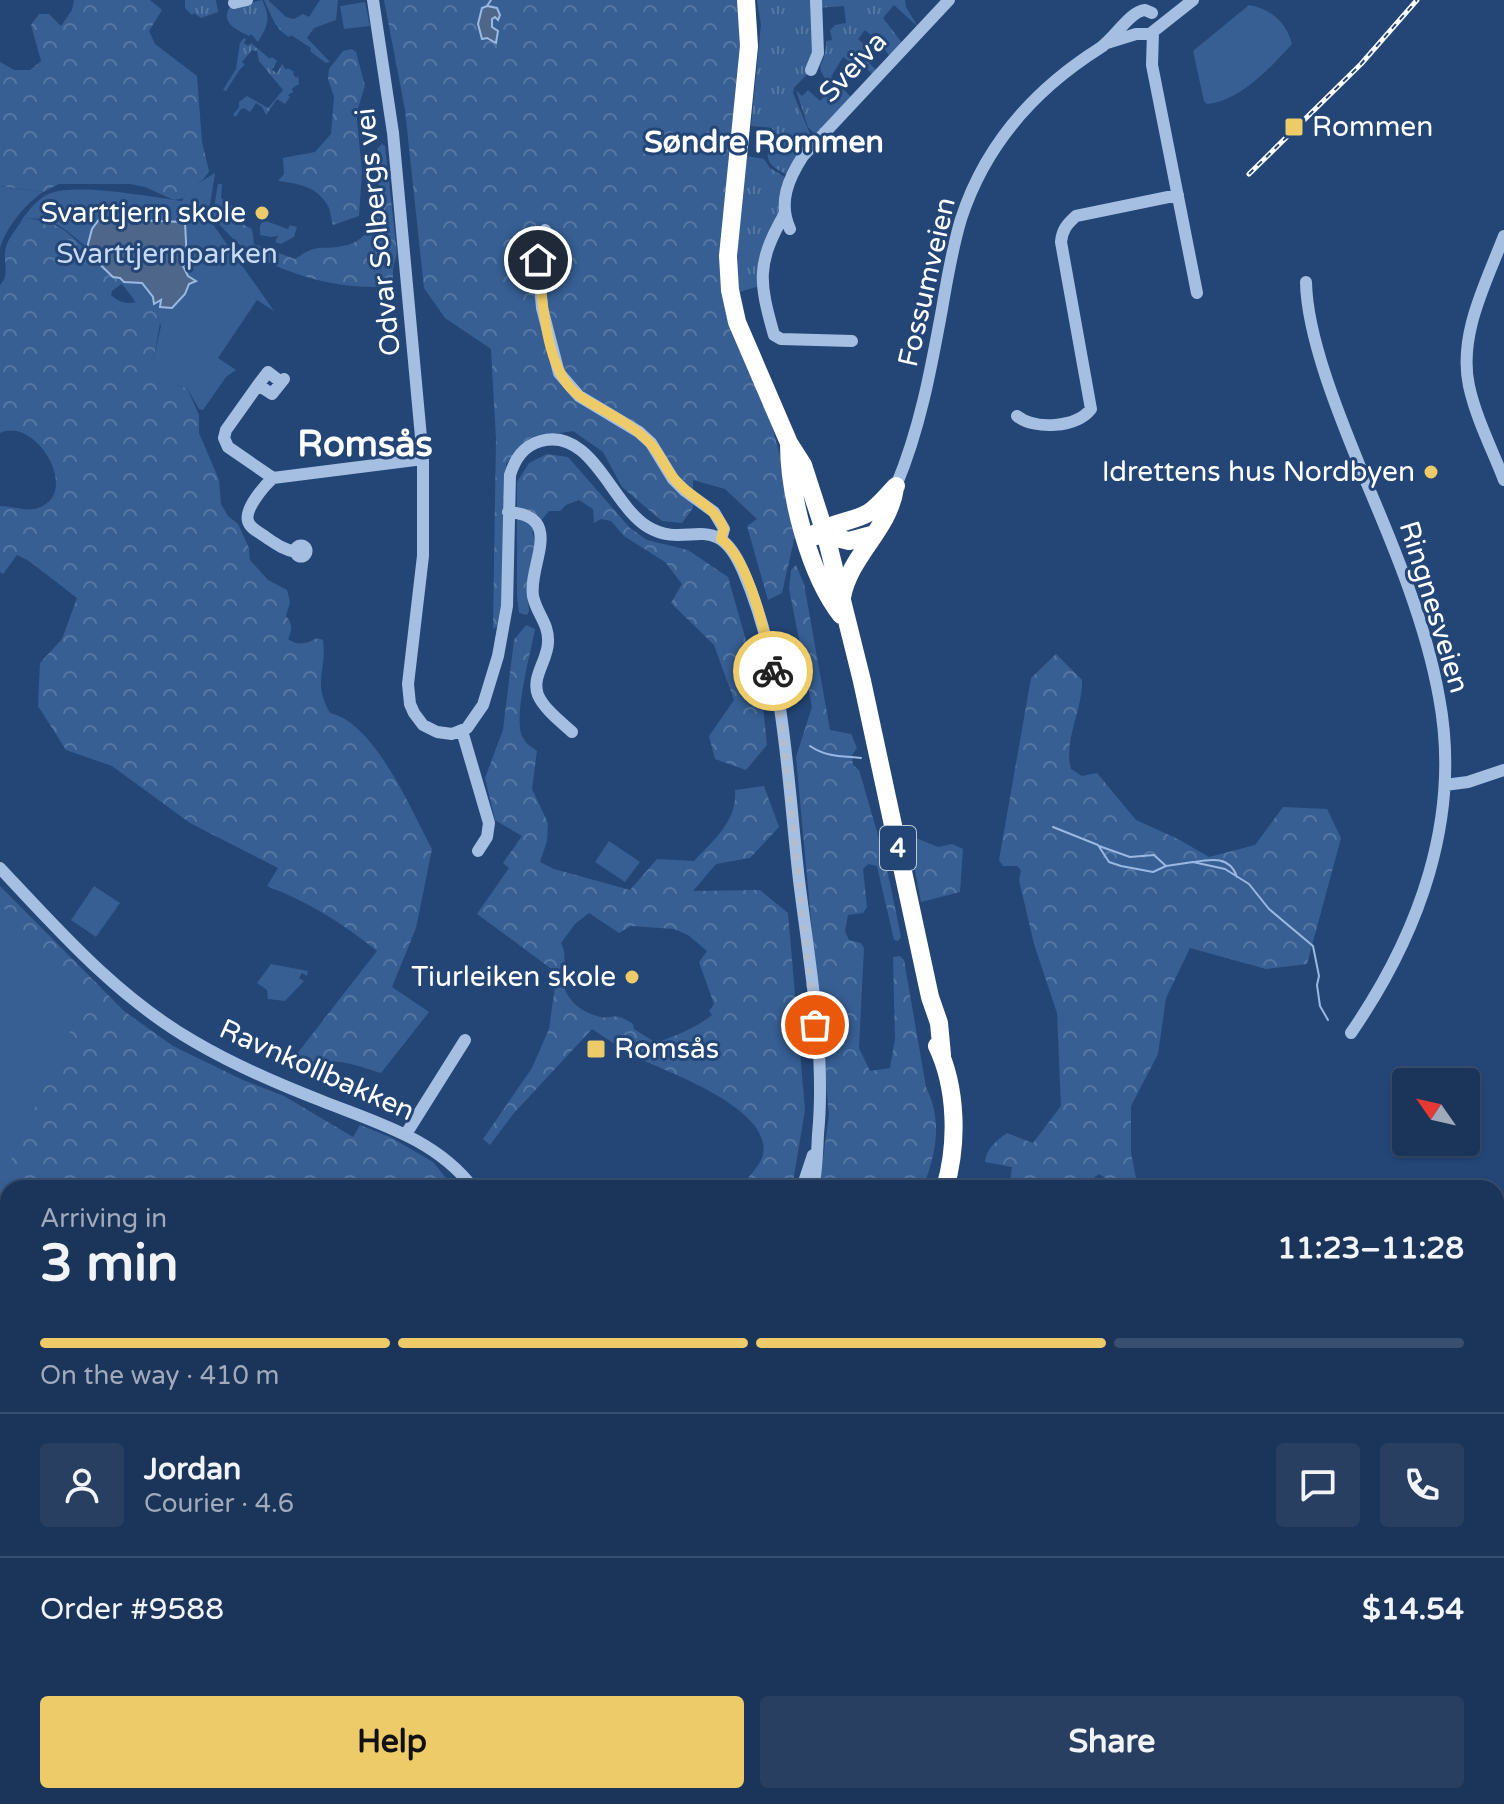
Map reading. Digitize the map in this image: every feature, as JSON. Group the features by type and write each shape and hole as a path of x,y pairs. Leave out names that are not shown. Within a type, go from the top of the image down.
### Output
{"highway":[{"name":"4","path":"746,0 749,46 728,278 737,322 789,443 803,465 848,623 930,997 938,1017 953,1119 946,1180"},
{"name":"4","path":"789,443 789,474 805,535 825,590 848,623"},
{"path":"822,533 864,515 896,486"},
{"path":"842,602 852,567 891,506 896,486"},
{"path":"822,533 849,541 875,534"}],"street":[{"name":"Odvar Solbergs vei","path":"373,0 390,110 423,459 423,556 408,694 414,713 427,728 447,734 462,731"},
{"path":"811,70 818,53 816,0"},
{"name":"Sveiva","path":"852,341 781,339 774,335 761,273 767,249 784,215 783,203 790,180 809,149 949,0"},
{"path":"1133,0 1131,28 1152,65"},
{"path":"1131,18 1137,11 1189,2"},
{"path":"1137,35 1146,36 1189,2"},
{"path":"1148,8 1156,20 1152,65 1197,293"},
{"name":"Fossumveien","path":"896,486 924,402 954,245 975,183 997,144 1032,101 1056,78 1112,41 1131,18"},
{"name":"Fossumveien","path":"1112,41 1137,35"},
{"path":"1017,416 1025,422 1039,425 1077,419 1091,409 1061,242 1067,224 1076,216 1178,195"},
{"path":"784,215 790,229"},
{"path":"545,230 538,260 542,308 559,373 579,396 639,432 651,443 673,479 714,512 724,529 721,539"},
{"path":"1504,236 1473,319 1467,365 1472,396 1504,480"},
{"name":"Ringnesveien","path":"1306,282 1313,334 1432,664 1443,726 1445,785 1437,842 1417,914 1396,961 1351,1033"},
{"path":"264,407 283,380 268,372 226,430 224,441 273,478 423,459"},
{"path":"258,385 272,394"},
{"path":"478,851 487,837 489,823 462,731 475,720 483,705 500,648 508,586 510,475 518,456 533,444 560,440 585,454 628,510 646,526 668,535 701,533 721,539 738,558 756,603 770,653 781,716 820,1073 818,1161 814,1180"},
{"path":"273,478 252,506 247,520 251,527 284,549 296,552"},
{"path":"508,512 527,515 540,533 532,594 547,628 548,644 537,677 537,692 546,706 572,732"},
{"path":"1445,785 1468,782 1504,770"},
{"name":"Ravnkollbakken","path":"0,868 107,978 164,1023 193,1042 260,1076 406,1134 437,1152 466,1180"},
{"path":"406,1134 465,1040"},
{"path":"804,1180 818,1136"}],"green space":[{"path":"74,0 150,0 162,10 149,31 155,44 197,76 202,142 209,171 184,198 174,200 131,184 59,184 43,192 0,186 0,62 14,70 30,70 41,61 31,25 39,14 49,14 61,26 72,10"},
{"path":"185,0 216,0 218,12 201,18 194,13 192,15 185,8"},
{"path":"262,0 267,21 258,42 251,34 249,36 232,25 227,14 229,8"},
{"path":"264,0 268,0 286,17 294,19 303,14 309,17 320,0 338,0 336,20 314,28 307,38 330,62 326,63 310,51 311,48 280,30"},
{"path":"384,0 741,0 744,9 724,300 769,415 798,522 782,593 768,600 747,526 757,519 725,489 693,480 693,508 682,523 662,521 622,487 603,452 573,431 530,438 506,464 502,624 493,629 496,439 491,349 445,318 424,288 405,110"},
{"path":"757,0 905,0 918,27 894,5 883,18 902,43 890,57 865,30 858,39 874,54 869,63 877,71 873,75 862,64 858,68 843,57 831,77 851,97 816,135 808,127 796,90 802,96 808,90 820,101 833,88 822,73 821,64 826,41 832,40 830,30 835,25 846,23 844,6 817,8 811,70 793,93 813,141 789,176 774,167 768,157 768,153 782,154 785,135 772,134 772,128 751,126 761,25"},
{"path":"365,2 370,26 344,29 340,6"},
{"path":"1249,5 1276,18 1286,29 1292,44 1243,90 1219,102 1207,104 1193,51"},
{"path":"244,38 248,46 251,43 277,61 272,70 277,73 282,64 286,70 288,68 294,72 296,78 298,76 299,84 291,89 293,92 288,95 290,97 285,104 277,99 266,115 256,103 250,112 244,108 236,117 233,115 239,102 247,96 268,108 283,90 259,61 257,51 252,50 242,62 245,65 226,91 223,90 236,69 240,43"},
{"path":"352,49 356,52 365,86 357,111 362,172 359,216 333,225 324,199 313,190 278,181 284,174 283,158 315,152 331,134 334,97 328,79 329,69 343,51"},
{"path":"382,144 385,146 397,253 393,283 388,286 352,286 296,274 246,250 215,220 213,214 218,184 222,184 221,198 237,209 233,219 252,229 254,244 295,259 314,249 357,241 373,221 377,207 377,149"},
{"path":"747,156 764,159 770,168 790,180 763,285 739,292 737,240"},
{"name":"Svarttjernparken","path":"215,173 210,205 202,218 212,223 274,311 257,300 218,358 236,370 226,377 203,410 199,409 187,388 176,385 163,387 154,356 161,326 154,304 136,303 99,259 64,229 47,220 23,218 42,198 63,190 115,192 182,201 187,190"},
{"path":"0,186 43,192 17,217 0,248"},
{"path":"23,218 56,225 82,246 86,245 98,262 124,282 112,291 111,295 116,299 131,303 154,299 161,318 154,356 176,385 187,388 199,415 199,433 219,480 221,504 228,516 238,524 249,548 250,560 268,580 287,590 290,602 286,616 291,627 288,639 299,643 317,638 323,640 321,684 330,713 346,720 377,750 432,849 416,928 392,987 429,1012 381,1073 337,1062 291,1069 293,1059 377,951 325,914 267,886 278,868 190,823 112,766 66,750 38,706 40,663 62,639 77,598 17,555 3,574 0,572 0,506 38,508 50,500 56,488 55,473 39,445 27,435 14,431 0,433 0,285 6,271 6,247"},
{"path":"263,220 288,229 290,225 297,227 294,237 281,244 275,242 278,236 260,235"},
{"path":"547,454 568,457 630,528 647,540 688,550 728,577 762,697 767,745 746,770 715,759 709,736 734,700 714,645 671,603 682,584 665,562 624,536 611,521 601,519 594,523 593,509 579,500 560,511 549,511 532,532 535,541 529,611 527,615 519,613 517,482 529,463"},
{"path":"796,565 804,584 830,730 851,734 857,748 852,755 853,765 859,770 885,859 901,937 898,941 894,940 877,866 868,864 863,869 867,907 863,913 848,915 845,931 849,940 861,943 864,948 859,1048 870,1071 890,1068 895,1039 893,957 900,956 904,960 926,1087 935,1113 936,1138 925,1180 820,1180 829,1115 796,757 812,707 789,588 791,570"},
{"path":"526,625 535,629 523,685 520,729 527,744 537,751 532,789 548,823 547,841 540,862 554,869 630,890 657,859 694,861 729,820 735,790 764,786 779,827 750,858 716,864 693,891 760,890 788,913 805,1110 793,1180 747,1180 762,1158 763,1141 754,1125 718,1096 634,1056 592,1029 514,1113 490,1145 483,1139 532,1068 549,1029 557,973 477,914 509,868 503,863 522,836 495,820 485,778 503,730 514,640","holes":["589,913 619,933 631,926 674,929 688,935 707,951 699,962 714,1004 709,1011 712,1015 692,1028 656,1043 626,1020 597,1016 577,1006 564,987 561,943 575,924"]},
{"path":"1056,654 1082,680 1069,747 1071,769 1082,776 1097,773 1136,820 1209,857 1255,845 1283,807 1327,809 1341,838 1307,964 1266,969 1190,948 1166,998 1158,1054 1131,1106 1131,1153 1136,1180 1107,1180 1099,1174 1091,1180 1010,1180 1012,1167 985,1162 990,1149 1007,1133 1033,1143 1061,1106 1057,1013 1034,944 1019,880 1021,870 1017,866 1003,866 999,860 1031,678"},
{"path":"916,838 938,847 952,844 963,849 960,892 921,902 909,840"},
{"path":"609,841 640,862 625,882 595,862"},
{"path":"0,886 124,1011 173,1046 284,1096 353,1137 360,1125 390,1137 433,1162 448,1180 0,1180"},
{"path":"94,886 120,903 96,937 71,920"},
{"path":"0,904 84,1001 0,1180"},
{"path":"271,964 308,971 307,976 302,973 299,978 304,981 285,1001 268,999 267,990 257,983"}],"shaded area":[{"path":"482,8 497,8 500,15 498,20 495,17 492,19 492,27 498,31 496,43 482,39 478,24"},
{"path":"100,218 121,219 122,222 185,222 187,263 183,266 188,276 196,281 189,284 185,294 172,308 160,307 161,300 154,304 153,297 142,283 124,282 113,277 89,254 87,248 92,229"}],"waterway":[{"path":"487,6 491,0"},
{"path":"810,746 828,754 861,758"},
{"path":"1053,827 1098,845 1109,862 1121,866 1153,872 1166,866 1193,862 1225,869 1249,884 1269,909 1313,946 1319,976 1320,1006 1328,1020"},
{"path":"1099,846 1130,857 1154,855 1166,866"},
{"path":"1194,862 1220,860 1230,865 1237,877"}],"railway":[{"path":"1249,174 1361,64 1417,0"}],"way so far":[{"path":"773,671 781,716 815,1025"}],"place":[{"name":"Rommen","path":"1294,127"},
{"name":"Svarttjern skole","path":"262,213"},
{"name":"Idrettens hus Nordbyen","path":"1431,472"},
{"name":"Tiurleiken skole","path":"632,977"},
{"name":"Romsås","path":"596,1049"}],"district":[{"name":"Søndre Rommen","path":"764,142"},
{"name":"Romsås","path":"365,444"}],"route":[{"path":"538,260 542,308 559,373 579,396 639,432 651,443 673,479 714,512 724,529 721,539 738,558 756,603 773,671"}]}
